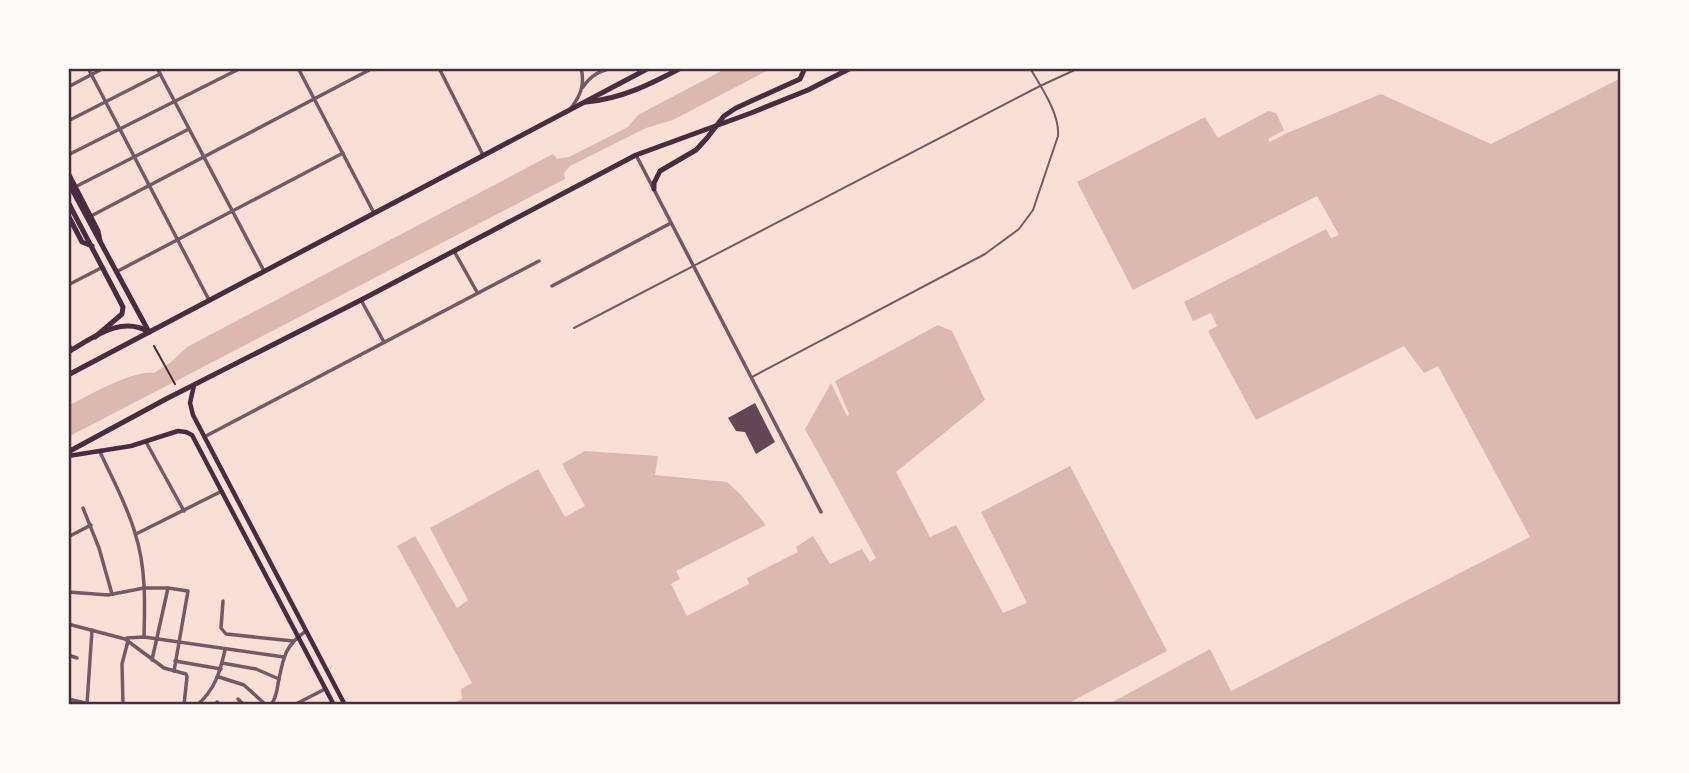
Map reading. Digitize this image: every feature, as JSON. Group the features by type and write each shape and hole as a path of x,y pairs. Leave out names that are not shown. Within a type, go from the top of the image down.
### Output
{"main road":[{"path":"68,375 649,68"},
{"path":"583,102 623,95 681,68"},
{"path":"654,189 660,171 696,150 724,116 800,79 805,68"},
{"path":"68,454 194,385 362,300 636,155 808,90 851,68"},
{"path":"68,173 91,216 100,241"},
{"path":"68,183 149,332"},
{"path":"68,202 121,301 123,310 122,314 95,337"},
{"path":"68,215 82,242 92,246"},
{"path":"69,352 117,326 135,326 149,332"},
{"path":"194,385 191,409 204,437 345,705"},
{"path":"68,454 100,452 146,442 178,431 189,433 196,441 222,491 295,639 334,705"}],"street":[{"path":"88,68 209,300"},
{"path":"68,87 104,68"},
{"path":"157,68 264,271"},
{"path":"68,155 240,68"},
{"path":"298,68 374,213"},
{"path":"91,216 373,68"},
{"path":"439,68 483,155"},
{"path":"570,109 582,88 581,69 590,68"},
{"path":"582,88 599,72 616,68 649,68"},
{"path":"68,121 160,74"},
{"path":"75,187 189,128"},
{"path":"116,272 343,153"},
{"path":"636,155 821,512"},
{"path":"552,286 671,223"},
{"path":"454,251 477,293"},
{"path":"204,437 539,261"},
{"path":"68,285 103,267"},
{"path":"362,300 384,342"},
{"path":"68,342 69,352"},
{"path":"146,442 184,511"},
{"path":"100,452 136,535 142,562 144,637"},
{"path":"136,535 222,491"},
{"path":"83,508 99,548 111,594"},
{"path":"68,537 91,525"},
{"path":"68,592 111,594 144,588 188,591 174,671"},
{"path":"152,660 168,588"},
{"path":"223,601 221,628 226,634 295,639"},
{"path":"68,624 127,640 164,668 187,675 184,705"},
{"path":"71,701 91,704 92,630"},
{"path":"272,704 276,698 284,657 295,639 306,631"},
{"path":"127,640 144,637 284,657"},
{"path":"123,705 122,664 127,640"},
{"path":"198,705 219,677 225,650"},
{"path":"68,655 77,658"},
{"path":"175,662 220,669"},
{"path":"222,663 256,669 279,679"},
{"path":"219,677 244,685 266,705"},
{"path":"294,705 325,688"},
{"path":"238,699 244,705"}],"lane":[{"path":"752,377 985,254 1019,229 1033,210 1059,129 1056,117 1030,68"},
{"path":"574,328 1079,68"}],"path":[{"path":"154,346 175,384"}],"shaded area":[{"path":"727,68 772,68 673,120 646,128 570,166 564,173 565,179 68,437 68,406 122,379 154,373 187,347 553,154 557,159 569,157 628,127 638,115"},
{"path":"1621,78 1621,705 1107,705 1210,649 1231,691 1530,537 1438,366 1424,373 1404,346 1256,420 1208,331 1217,326 1211,313 1193,321 1184,302 1326,229 1331,238 1339,235 1317,196 1133,290 1077,182 1205,117 1218,138 1268,111 1276,113 1284,130 1268,139 1270,142 1381,94 1491,144"},
{"path":"938,325 952,331 985,400 896,472 930,537 956,525 1003,613 1027,603 981,512 1070,466 1167,651 1065,705 454,705 462,699 461,689 472,683 397,546 415,536 457,608 468,600 430,528 538,469 565,517 585,506 562,464 585,451 658,456 655,475 727,482 766,525 676,571 680,579 671,584 687,616 749,584 747,578 798,552 796,547 813,536 830,564 862,549 870,562 876,558 805,429 831,383 847,416 849,414 835,381"}],"building":[{"path":"755,403 775,442 756,454 745,432 736,431 728,418"}]}
